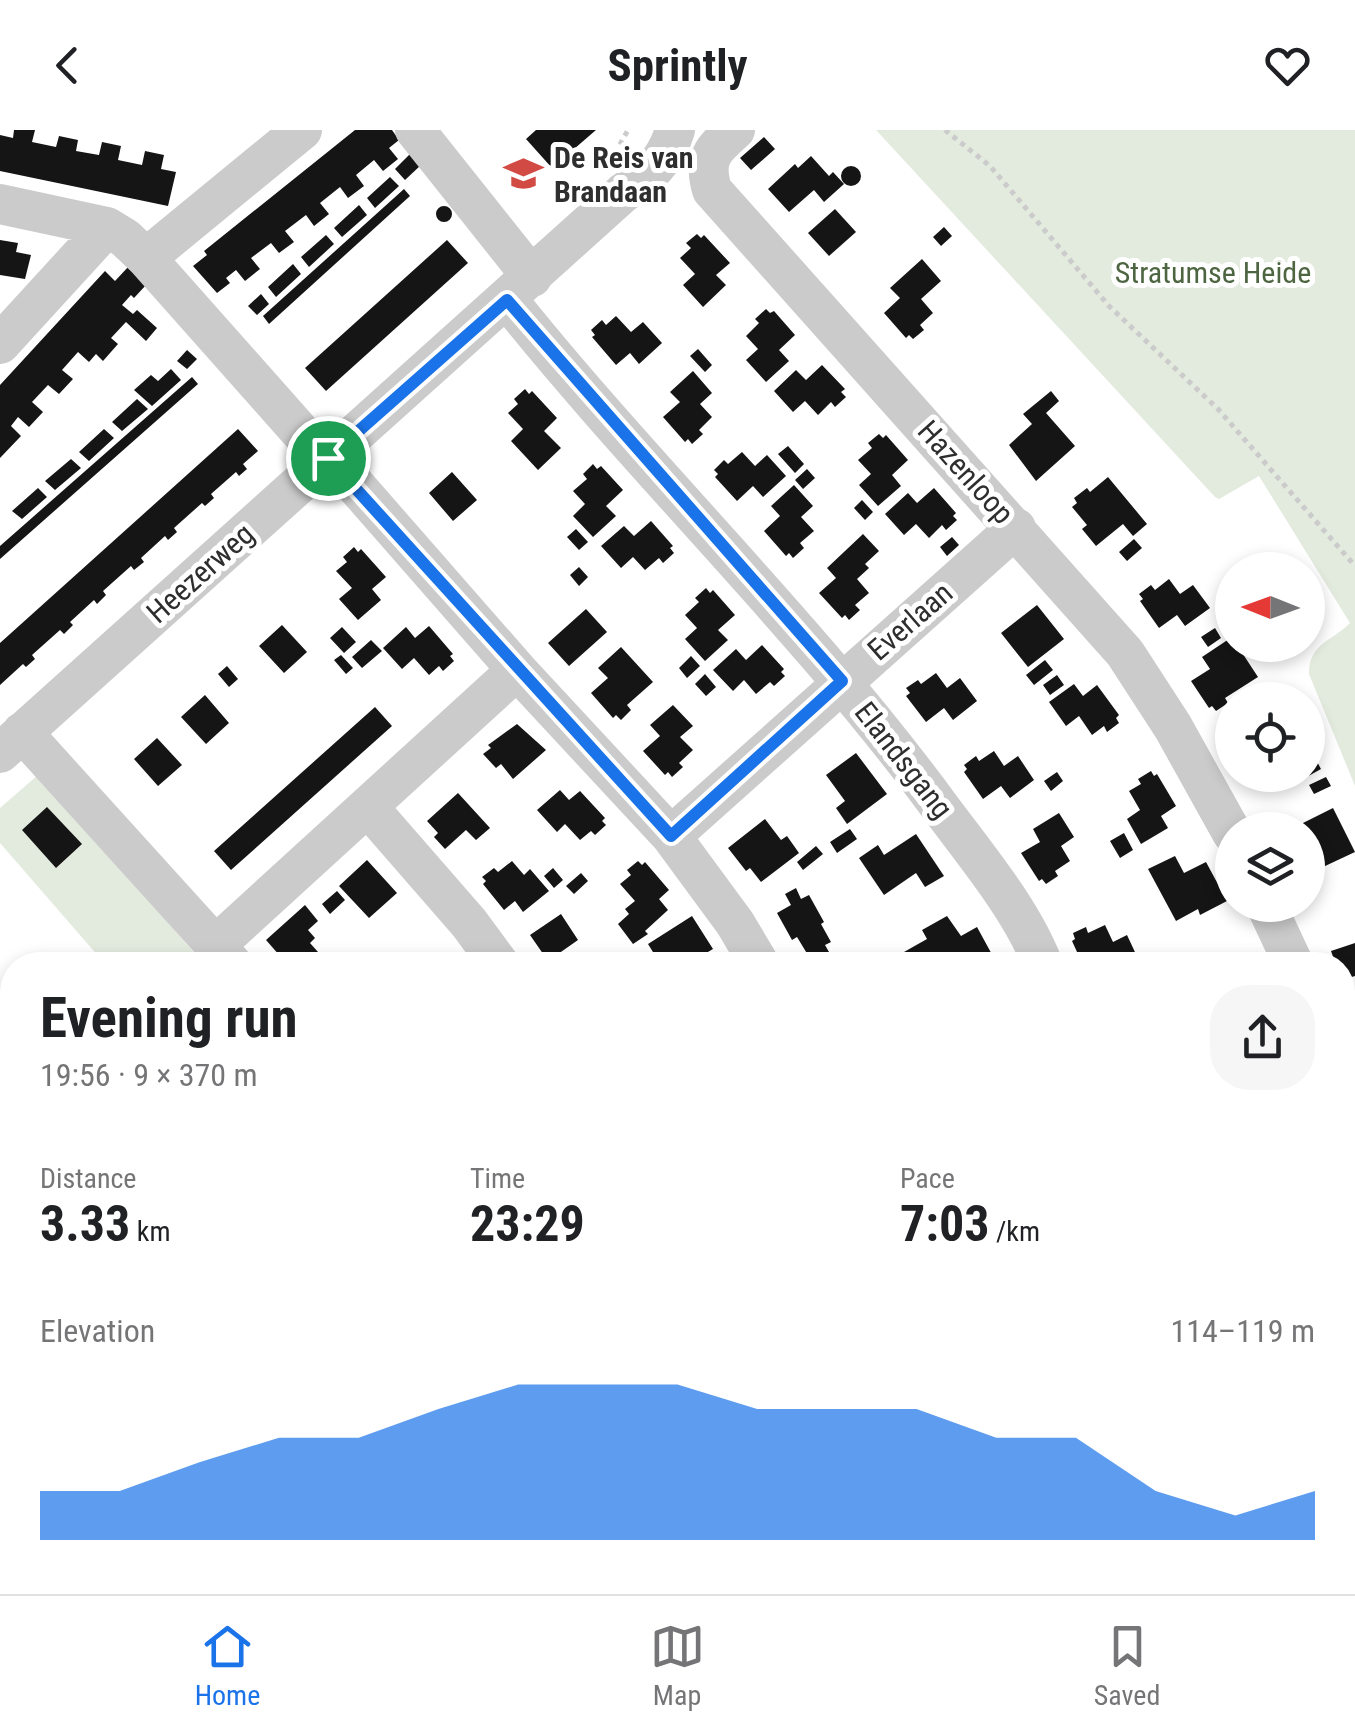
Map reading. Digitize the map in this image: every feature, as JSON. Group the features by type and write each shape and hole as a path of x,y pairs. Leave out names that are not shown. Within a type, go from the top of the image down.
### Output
{"street":[{"path":"146,258 302,130"},
{"name":"Elandsgang","path":"415,130 519,288 909,764 978,858 1038,952"},
{"name":"Heezerweg","path":"623,193 652,130"},
{"name":"Heezerweg","path":"11,743 623,193 654,172 675,130"},
{"name":"Hazenloop","path":"735,130 710,157 706,170 712,190 1126,653 1220,812"},
{"path":"0,204 107,227 146,258 290,422 328,458 671,836 752,952"},
{"path":"0,344 107,227"},
{"name":"Everlaan","path":"671,836 1016,528"},
{"path":"227,952 368,807 517,670"},
{"path":"11,743 223,952"},
{"path":"368,807 490,952"},
{"path":"1274,922 1288,952"},
{"path":"1299,1594 1311,1594"}],"path":[{"path":"945,130 990,166 1109,306 1218,409 1355,566"}],"green space":[{"name":"Stratumse Heide","path":"876,130 1355,130 1355,786 1325,713 1325,682 1312,682 1309,674 1311,662 1325,662 1325,643 1350,623 1325,583 1325,552 1306,552 1259,476 1219,499"},
{"path":"38,775 194,952 95,952 0,843 0,808"}],"building":[{"path":"14,130 35,130 32,142 56,147 59,136 78,140 76,151 99,155 102,142 121,146 118,160 142,165 145,151 164,155 161,169 176,172 168,206 0,171 0,135 13,138"},
{"path":"355,130 392,130 399,140 389,148 398,159 383,171 374,160 356,175 364,186 348,198 340,187 320,203 329,214 314,226 306,215 285,231 294,242 279,253 271,243 251,258 260,269 245,281 236,270 226,278 230,283 217,293 193,266 207,255 204,251"},
{"path":"536,130 596,130 552,168 526,139"},
{"path":"764,137 775,149 751,170 740,158"},
{"path":"411,153 421,165 405,180 395,169"},
{"path":"811,156 829,176 833,172 844,184 824,202 814,190 789,212 768,189 795,164 798,168"},
{"path":"851,166 861,176 851,186 841,176"},
{"path":"390,177 399,186 375,208 367,198"},
{"path":"404,189 410,196 269,324 263,316"},
{"path":"359,205 367,215 342,237 334,228"},
{"path":"444,206 452,214 444,222 436,214"},
{"path":"835,209 856,232 829,256 808,233"},
{"path":"944,227 952,236 941,246 933,237"},
{"path":"697,234 701,238 704,235 730,263 716,275 726,285 703,307 683,285 695,274 680,258 691,248 686,243"},
{"path":"326,235 334,244 309,267 301,257"},
{"path":"0,240 18,243 16,252 31,255 25,279 0,275"},
{"path":"447,240 468,263 326,391 305,368"},
{"path":"922,259 941,281 921,299 933,313 920,325 924,330 913,339 909,335 906,338 884,313 900,298 890,288"},
{"path":"293,264 301,274 276,297 268,287"},
{"path":"129,266 146,285 122,305 133,314 137,310 157,328 146,341 126,322 111,338 118,344 103,361 96,354 89,362 78,352 62,370 73,379 59,394 48,385 32,402 43,412 29,427 18,417 11,426 21,436 0,458 0,385 105,271 115,281"},
{"path":"261,294 269,304 257,315 248,306"},
{"path":"766,309 774,311 795,335 779,350 789,361 766,382 746,360 758,349 746,336"},
{"path":"616,316 631,332 643,322 662,343 639,364 630,353 616,365 592,337 595,335 591,330 602,320 606,325"},
{"path":"698,349 712,365 705,372 690,356"},
{"path":"187,350 197,359 187,369 177,361"},
{"path":"822,365 845,389 841,392 846,397 835,407 831,402 818,415 805,401 793,412 774,391 796,370 806,380"},
{"path":"171,369 181,380 152,406 134,390 151,375 158,381"},
{"path":"693,371 712,393 700,404 712,417 692,444 688,439 685,442 663,417 680,402 670,392"},
{"path":"192,377 198,384 0,559 0,546"},
{"path":"525,389 529,394 532,391 557,418 544,431 561,448 538,470 511,441 523,429 508,413 518,404 514,399"},
{"path":"1051,391 1059,401 1046,413 1075,446 1036,481 1009,445 1032,424 1023,414"},
{"path":"137,399 148,409 122,431 112,422"},
{"path":"104,429 114,438 89,461 79,452"},
{"path":"238,429 258,451 243,464 247,469 239,476 236,472 211,494 214,498 205,506 202,503 174,528 177,532 168,540 165,536 141,558 144,562 134,570 131,566 103,591 106,595 97,604 94,600 70,622 73,625 64,634 60,630 32,655 35,659 26,667 23,664 0,685 0,643"},
{"path":"879,434 883,438 886,435 908,460 892,475 901,486 878,506 859,485 871,474 858,460 872,448 868,443"},
{"path":"788,446 804,464 795,473 778,454"},
{"path":"742,452 755,466 767,455 786,476 763,497 753,486 737,501 715,477 718,474 714,470 724,460 728,464"},
{"path":"71,459 81,468 55,490 45,481"},
{"path":"593,464 597,469 601,466 623,490 606,506 616,516 593,537 573,516 585,504 573,491 587,479 583,474"},
{"path":"807,469 815,478 803,489 795,480"},
{"path":"452,472 477,500 453,521 429,493"},
{"path":"1108,477 1147,524 1133,536 1123,524 1096,546 1082,529 1087,525 1072,507 1077,503 1074,498 1087,488 1090,492"},
{"path":"794,485 813,506 801,517 814,531 800,543 804,548 793,558 789,553 786,556 764,531 780,516 771,506"},
{"path":"38,488 47,497 22,519 12,511"},
{"path":"934,488 956,513 953,516 957,520 946,530 942,525 929,538 916,524 904,535 885,514 908,493 917,503"},
{"path":"862,500 873,512 865,520 854,508"},
{"path":"651,521 673,546 670,548 674,553 663,563 659,558 645,570 633,557 621,568 601,546 624,526 634,536"},
{"path":"576,529 588,542 579,550 567,537"},
{"path":"863,534 879,551 857,579 869,593 855,605 860,610 849,620 845,615 842,618 819,593 836,578 827,568"},
{"path":"952,537 959,545 947,556 940,547"},
{"path":"1134,539 1142,548 1127,561 1119,552"},
{"path":"354,547 358,552 361,549 386,577 372,589 381,600 358,620 339,599 352,588 336,571 347,562 343,557"},
{"path":"579,567 588,577 579,586 570,575"},
{"path":"1169,579 1180,594 1193,585 1210,608 1185,626 1177,615 1159,628 1139,594 1151,585 1155,590"},
{"path":"706,588 710,593 713,590 735,615 718,630 728,640 705,661 685,639 697,628 685,615 699,602 695,598"},
{"path":"1037,605 1064,639 1028,667 1001,633"},
{"path":"586,609 607,632 569,666 548,643"},
{"path":"282,625 307,652 284,673 259,646"},
{"path":"429,626 453,654 450,656 454,661 443,671 439,666 429,675 414,658 402,669 383,648 406,627 415,638"},
{"path":"342,627 356,642 344,653 330,638"},
{"path":"1215,628 1215,642 1208,647 1201,637"},
{"path":"371,640 382,651 362,668 352,657"},
{"path":"762,645 784,669 781,672 785,676 774,686 770,682 756,694 744,680 733,691 713,670 736,649 746,660"},
{"path":"621,647 653,682 627,705 631,710 621,720 616,715 613,718 591,693 608,678 598,668"},
{"path":"1215,648 1215,662 1248,662 1258,677 1250,682 1215,682 1215,710 1209,708 1191,681 1210,669 1202,657"},
{"path":"341,655 353,668 346,674 334,660"},
{"path":"691,656 700,666 687,678 679,668"},
{"path":"1045,660 1053,670 1034,685 1026,675"},
{"path":"227,666 238,679 229,687 218,674"},
{"path":"936,673 947,688 960,678 977,701 953,720 944,708 926,722 906,696 910,693 906,688 918,680 921,684"},
{"path":"705,674 716,687 706,696 695,684"},
{"path":"1057,675 1064,685 1050,695 1043,685"},
{"path":"1074,684 1083,696 1097,685 1119,715 1119,723 1107,732 1104,726 1092,735 1079,716 1066,726 1049,702"},
{"path":"205,695 229,723 206,744 181,717"},
{"path":"673,705 693,726 680,737 693,750 679,763 683,767 672,777 668,772 665,775 643,751 660,736 650,725"},
{"path":"375,707 392,726 231,870 214,851"},
{"path":"517,724 546,750 513,779 501,764 496,768 483,754 491,748 488,745"},
{"path":"157,738 182,765 158,786 134,759"},
{"path":"994,751 1004,766 1018,756 1034,780 1010,798 1001,786 983,799 964,772 964,765 976,756 979,761"},
{"path":"856,753 887,794 847,824 836,808 845,801 826,775"},
{"path":"1151,771 1154,776 1157,774 1176,806 1161,816 1168,828 1141,844 1127,819 1140,810 1129,791"},
{"path":"1057,772 1063,781 1051,791 1044,781"},
{"path":"560,790 569,800 580,791 605,818 602,821 606,825 595,835 591,831 580,840 565,824 557,832 537,810"},
{"path":"458,793 490,828 476,840 466,830 445,849 427,821"},
{"path":"47,807 82,844 56,868 22,830"},
{"path":"1333,808 1355,852 1325,866 1325,812"},
{"path":"1059,813 1074,837 1061,846 1070,861 1055,871 1058,876 1046,884 1042,879 1039,881 1021,853 1040,842 1033,829"},
{"path":"765,819 781,840 787,836 799,853 761,882 750,868 746,871 728,848"},
{"path":"850,829 857,839 837,853 830,842"},
{"path":"1124,833 1133,850 1120,858 1110,841"},
{"path":"916,834 944,876 925,887 916,873 884,895 859,858 878,845 884,855"},
{"path":"816,846 823,854 803,870 797,862"},
{"path":"1175,856 1184,873 1206,862 1215,879 1215,907 1200,915 1198,909 1176,921 1148,869"},
{"path":"367,860 397,893 369,918 339,886"},
{"path":"512,861 524,875 530,869 549,891 523,912 515,901 504,910 483,884 486,881 482,877 494,868 498,872"},
{"path":"638,861 642,865 645,862 669,890 659,899 668,910 645,931 648,934 633,944 618,924 629,914 625,909 635,901 620,884 631,875 627,870"},
{"path":"553,868 563,880 554,888 544,876"},
{"path":"581,873 588,881 574,894 566,886"},
{"path":"796,888 801,899 809,895 824,922 821,924 831,942 825,945 829,952 806,952 797,937 792,940 777,913 791,905 785,894"},
{"path":"337,891 345,900 330,914 322,904"},
{"path":"305,905 318,921 308,930 315,938 310,943 318,952 276,952 266,940"},
{"path":"561,914 578,940 561,952 542,952 530,935"},
{"path":"692,916 713,949 653,952 648,944"},
{"path":"947,916 961,936 977,927 991,952 904,952 927,939 922,930"},
{"path":"1105,925 1113,942 1127,935 1135,952 1077,952 1073,933 1086,927 1088,933"},
{"path":"1355,943 1355,952 1331,951"}],"place":[{"name":"De Reis van Brandaan","path":"524,174"}],"route":[{"path":"507,300 842,681 671,836 328,458 507,300"}]}
